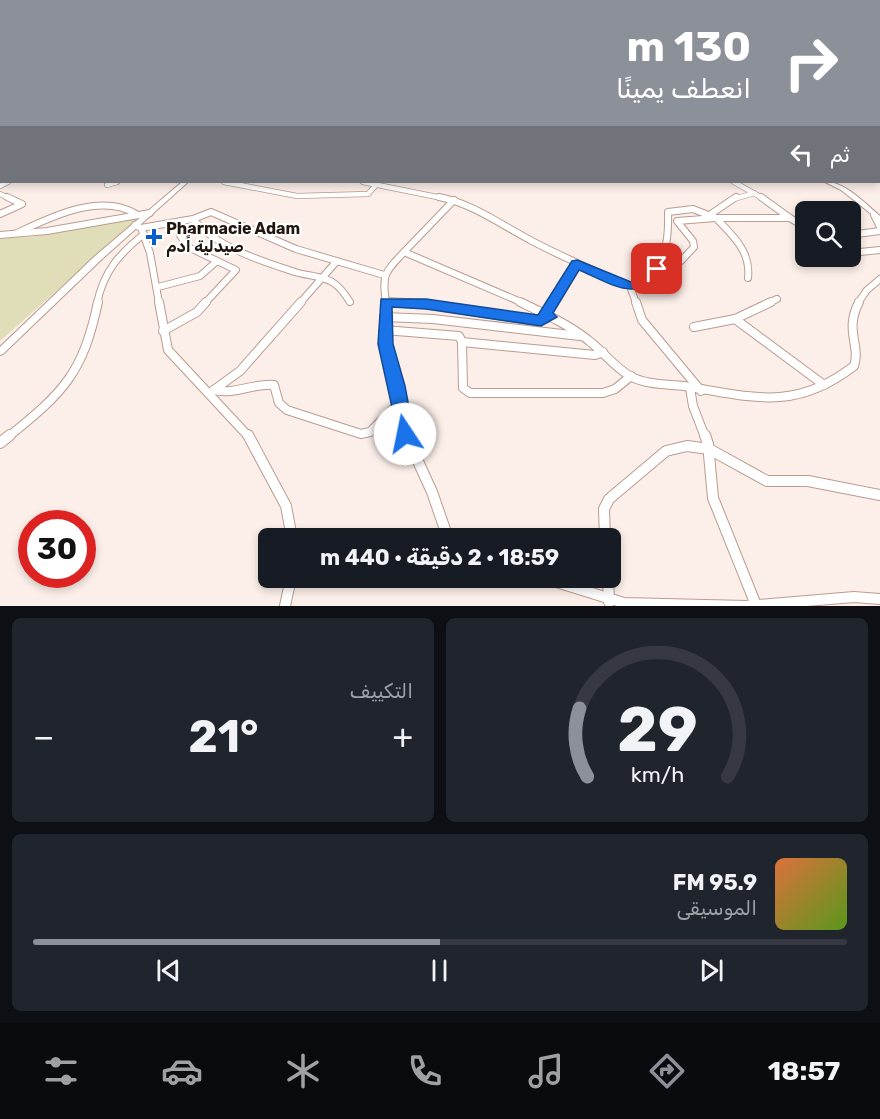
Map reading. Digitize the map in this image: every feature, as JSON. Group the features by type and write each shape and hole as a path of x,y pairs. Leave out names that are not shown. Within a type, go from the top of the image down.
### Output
{"street":[{"path":"107,185 114,183"},
{"path":"0,443 46,408 66,385 89,342 98,301 110,268 150,213 184,183"},
{"path":"237,183 290,195 315,196 368,194 377,184"},
{"path":"370,183 454,200 496,219 529,240 577,264 630,286 641,285 662,262 669,238 667,215 671,210 685,208 713,216 746,252 750,262 748,278"},
{"path":"736,183 756,193 795,221"},
{"path":"842,185 877,217 880,226"},
{"path":"713,216 729,200 740,195 756,193"},
{"path":"0,194 22,204 0,214"},
{"path":"445,528 432,492 408,442 384,330 386,302 382,281 384,275 438,213 454,200"},
{"path":"15,234 57,216 98,206 124,206 136,214"},
{"path":"0,352 140,229 177,220 193,219 211,212 296,249 384,275"},
{"path":"0,235 54,230 150,213"},
{"path":"667,215 677,221 713,216 790,218"},
{"path":"193,219 203,231 243,252 337,285 350,302"},
{"path":"662,262 672,264 680,262 687,258 694,247 693,241 676,223 677,221"},
{"path":"140,229 158,287 163,331 168,350 175,360 212,392 253,441 286,506 290,528"},
{"path":"861,234 880,231"},
{"path":"163,331 197,312 236,270 188,247 180,234"},
{"path":"861,252 880,250"},
{"path":"404,252 547,316 582,336 631,376 649,382 743,399 767,400 803,395 825,385 854,366 856,356 851,336 857,300 880,279"},
{"path":"158,287 200,276 217,261"},
{"path":"212,392 240,372 336,262"},
{"path":"386,302 426,304 540,321 547,316 577,264"},
{"path":"630,286 642,320 701,391"},
{"path":"694,327 735,319 777,299"},
{"path":"384,317 425,319 521,332 582,336"},
{"path":"735,319 825,385"},
{"path":"384,330 450,333 459,336 462,342 464,388 470,393 603,393 615,389 631,376"},
{"path":"462,342 595,356 603,352"},
{"path":"212,392 233,392 262,384 274,385 279,403 287,410 361,434 370,432 399,403"},
{"path":"690,388 693,406 709,449 713,498 756,605"},
{"path":"605,528 604,509 609,499 625,483 666,452 687,446 709,449 767,481 808,481 880,495"},
{"path":"285,606 289,588"},
{"path":"575,588 591,592 609,602 672,605 756,605 880,599"},
{"path":"608,588 609,602"}],"shaded area":[{"path":"141,216 0,341 0,238 32,237"}],"place":[{"name":"Pharmacie Adam صيدلية اًدم","path":"154,237"}],"route":[{"path":"405,434 397,386 386,344 384,330 386,302 426,304 541,321 550,317 545,315 577,264 608,279 630,286 641,285 657,269"}]}
